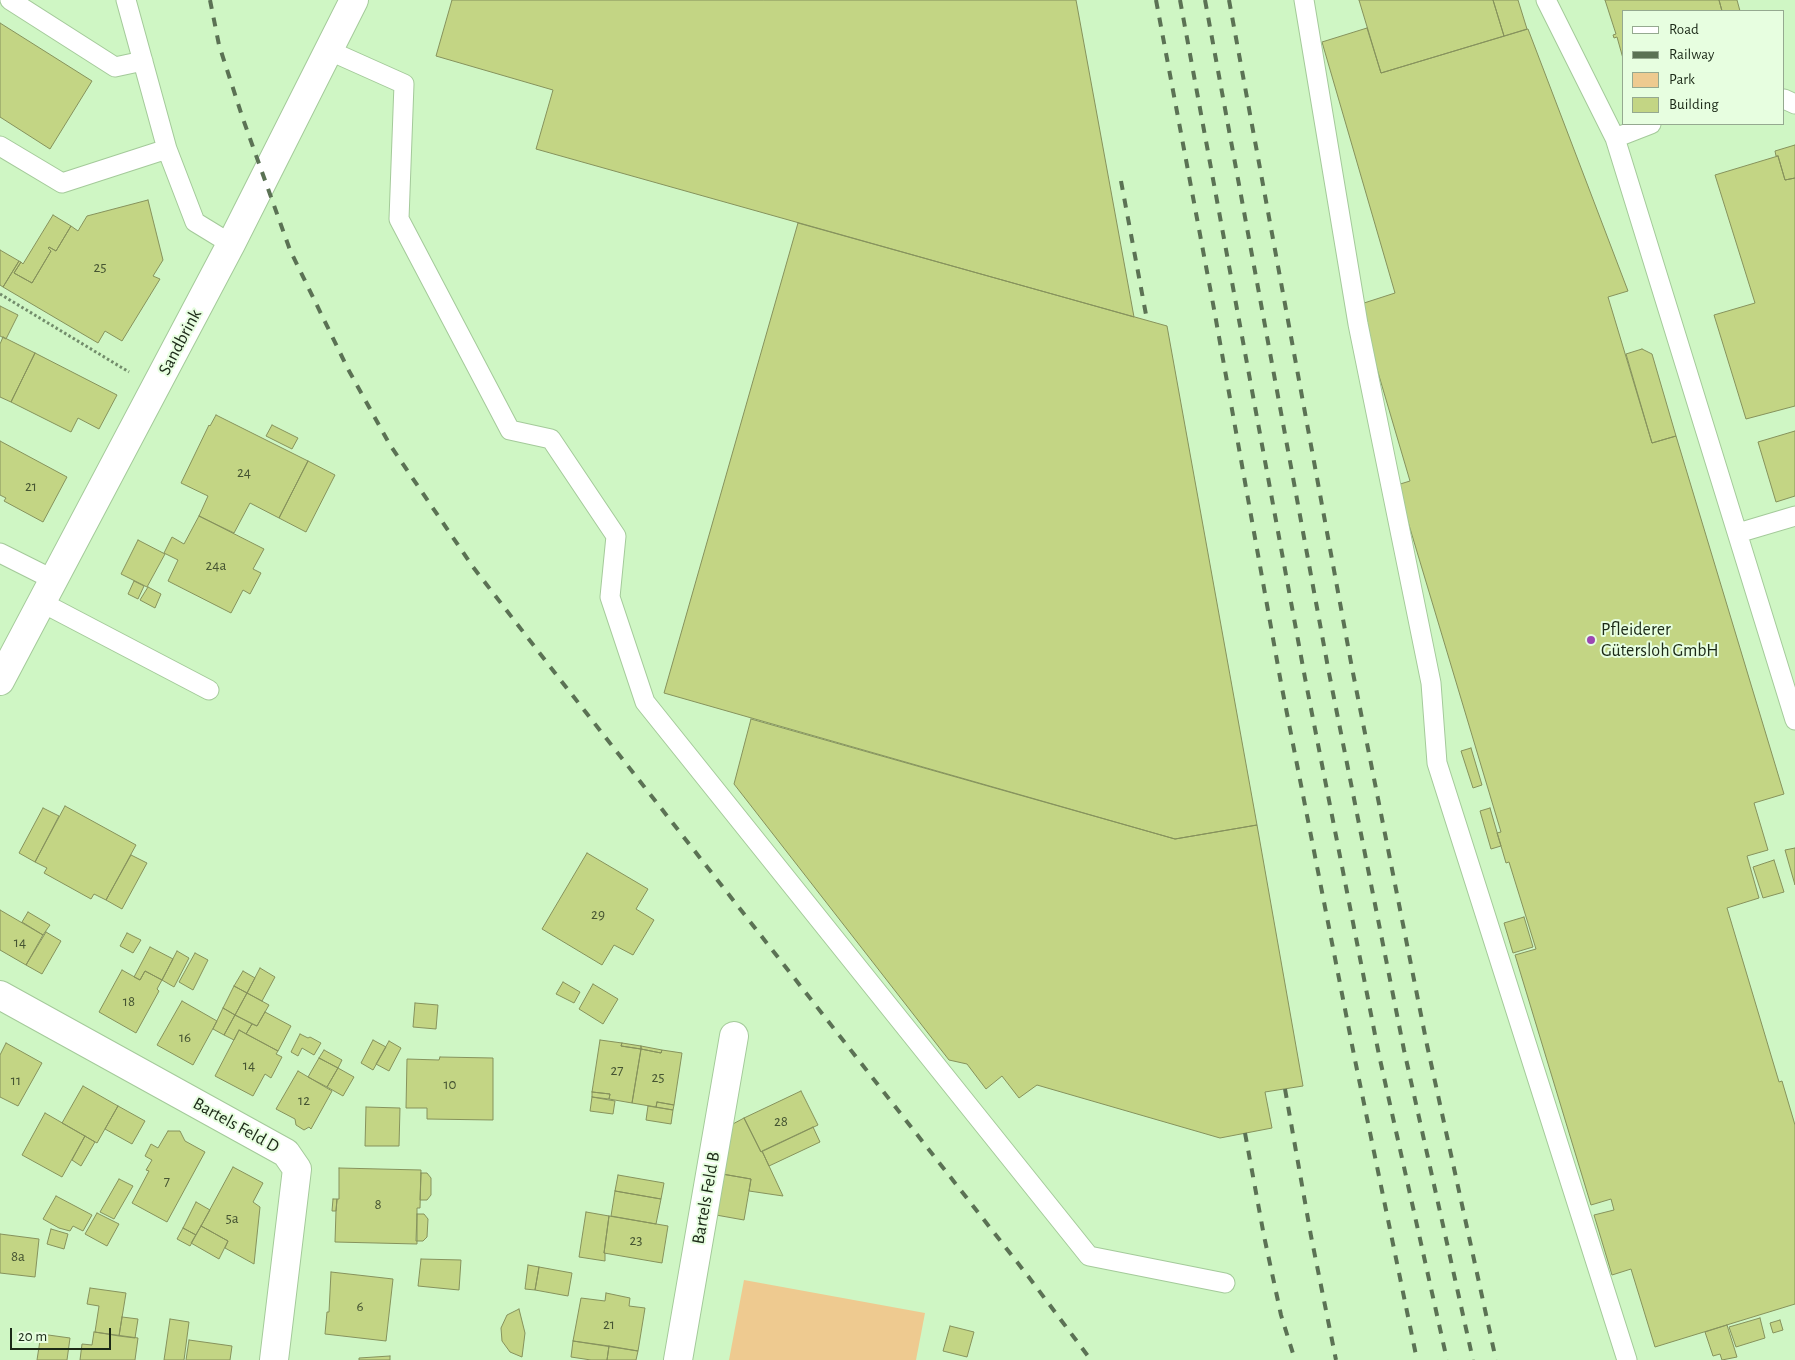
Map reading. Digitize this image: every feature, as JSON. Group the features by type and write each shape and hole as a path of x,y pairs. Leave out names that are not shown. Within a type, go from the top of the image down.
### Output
{"street":[{"name":"Sandbrink","path":"0,682 232,244 354,0"},
{"name":"Bartels Feld D","path":"0,995 286,1153 297,1169 274,1360"},
{"name":"Bartels Feld B","path":"678,1360 734,1036"}],"lane":[{"path":"10,0 116,67 143,60"},
{"path":"126,0 167,149 195,222 232,244"},
{"path":"1304,0 1358,324 1431,683 1437,763 1627,1360"},
{"path":"1546,0 1615,138 1795,720"},
{"path":"328,50 404,84 399,219 510,430 551,439 616,536 610,597 645,702 1089,1256 1225,1283"},
{"path":"1615,138 1648,125"},
{"path":"0,146 62,184 167,149"},
{"path":"1738,533 1795,516"},
{"path":"0,553 48,591 209,690"}],"path":[{"path":"0,294 156,387"}],"green space":[{"path":"744,1280 925,1313 916,1360 729,1360"}],"building":[{"path":"452,0 1076,0 1134,317 536,149 553,90 436,56"},
{"path":"1359,0 1493,0 1504,36 1381,73"},
{"path":"1493,0 1518,0 1527,29 1504,36"},
{"path":"1605,0 1719,0 1722,10 1622,10 1622,55 1617,37 1614,38 1613,35 1616,34"},
{"path":"1719,0 1737,0 1740,10 1722,10"},
{"path":"0,23 92,81 50,149 0,117"},
{"name":"Pfleiderer Gütersloh GmbH","path":"1367,28 1381,73 1528,29 1628,291 1608,297 1652,443 1676,436 1784,794 1754,803 1768,850 1747,856 1759,898 1727,908 1779,1082 1782,1081 1795,1125 1795,1304 1655,1347 1631,1269 1612,1275 1594,1215 1614,1210 1611,1199 1591,1205 1515,955 1536,949 1509,862 1506,863 1497,833 1501,832 1397,485 1410,481 1367,335 1361,304 1395,293 1322,42"},
{"path":"1795,145 1795,178 1785,180 1775,151"},
{"path":"1778,156 1785,180 1795,178 1795,406 1746,419 1714,315 1755,303 1715,175"},
{"path":"148,200 163,260 153,276 160,279 122,341 105,331 98,343 3,287 19,261 21,262 14,273 32,283 51,251 48,248 56,251 71,226 78,231 87,216"},
{"path":"53,215 71,226 56,251 48,248 51,251 32,283 14,273 21,262 23,264"},
{"path":"798,223 1167,326 1257,825 1175,839 664,693"},
{"path":"0,250 19,261 3,287 0,285"},
{"path":"0,306 18,315 6,339 0,336"},
{"path":"3,337 35,353 11,402 0,397 0,344"},
{"path":"1642,349 1652,354 1676,436 1652,443 1626,354"},
{"path":"35,353 117,395 99,429 78,418 71,432 11,402"},
{"path":"216,415 308,461 279,518 250,503 234,533 199,516 208,496 181,483 209,425"},
{"path":"272,425 298,438 292,449 266,436"},
{"path":"1795,431 1795,496 1776,502 1758,442"},
{"path":"0,441 67,477 43,522 4,501 6,498 0,495"},
{"path":"308,461 335,475 306,532 279,518"},
{"path":"199,516 264,549 253,569 261,573 250,594 243,590 231,613 168,581 178,560 164,553 172,537 184,544"},
{"path":"138,540 165,554 147,587 121,574"},
{"path":"134,581 144,586 138,599 128,594"},
{"path":"148,587 161,594 155,608 140,600"},
{"path":"751,719 1175,839 1257,825 1303,1086 1265,1092 1272,1128 1220,1138 1037,1085 1019,1098 1002,1076 986,1089 967,1064 949,1060 734,784"},
{"path":"1471,748 1482,785 1473,788 1461,751"},
{"path":"65,806 136,845 106,900 94,894 91,899 44,873 47,868 35,862"},
{"path":"43,808 59,816 35,862 19,853"},
{"path":"1490,808 1501,846 1491,849 1480,811"},
{"path":"1795,848 1795,885 1785,850"},
{"path":"587,853 648,889 636,909 654,920 633,955 614,945 602,965 542,929"},
{"path":"131,855 147,863 122,909 106,900"},
{"path":"1774,860 1784,892 1763,898 1753,867"},
{"path":"0,910 43,935 26,965 0,950"},
{"path":"28,912 50,925 43,935 22,922"},
{"path":"1524,917 1533,947 1513,953 1504,923"},
{"path":"46,932 61,941 42,974 26,965"},
{"path":"127,933 141,940 133,953 120,946"},
{"path":"150,947 173,959 162,980 145,971 140,980 134,977"},
{"path":"177,951 189,958 174,987 162,980"},
{"path":"195,953 208,960 193,990 179,982"},
{"path":"260,968 275,977 262,1001 247,993"},
{"path":"122,970 140,980 145,971 162,980 157,989 159,991 136,1033 99,1012"},
{"path":"243,971 255,978 247,993 234,986"},
{"path":"563,982 580,992 574,1003 556,994"},
{"path":"593,984 618,999 603,1024 579,1009"},
{"path":"234,986 247,993 235,1015 223,1008"},
{"path":"247,993 269,1005 257,1026 235,1015"},
{"path":"182,1001 217,1021 193,1065 157,1045"},
{"path":"415,1003 438,1005 436,1029 413,1027"},
{"path":"223,1008 235,1015 224,1035 213,1029"},
{"path":"265,1012 291,1026 278,1051 246,1034 252,1024 257,1026"},
{"path":"235,1015 252,1024 246,1034 239,1030 234,1040 224,1035"},
{"path":"239,1030 278,1051 276,1054 282,1057 271,1078 265,1074 253,1096 215,1076"},
{"path":"300,1034 321,1043 314,1055 302,1048 298,1056 291,1052"},
{"path":"373,1040 386,1047 373,1070 361,1063"},
{"path":"600,1040 622,1043 621,1046 641,1049 632,1103 609,1099 610,1094 592,1092"},
{"path":"389,1041 401,1048 389,1071 376,1064"},
{"path":"6,1043 42,1063 18,1106 0,1097 0,1055"},
{"path":"622,1043 641,1046 641,1049 621,1046"},
{"path":"641,1046 662,1050 661,1053 641,1049"},
{"path":"641,1049 661,1053 662,1050 682,1053 674,1105 657,1102 656,1107 632,1103"},
{"path":"324,1050 342,1060 338,1068 319,1058"},
{"path":"440,1057 493,1058 493,1120 427,1119 427,1108 406,1108 407,1059 439,1060"},
{"path":"319,1058 338,1068 327,1087 308,1077"},
{"path":"338,1068 354,1077 343,1096 327,1087"},
{"path":"298,1071 332,1091 311,1129 309,1127 304,1130 296,1125 295,1119 276,1109"},
{"path":"83,1086 118,1106 97,1143 62,1123"},
{"path":"801,1091 818,1125 761,1152 744,1118"},
{"path":"592,1092 610,1094 609,1099 592,1097"},
{"path":"592,1097 615,1101 613,1114 590,1111"},
{"path":"657,1102 674,1105 673,1110 656,1107"},
{"path":"118,1106 145,1121 132,1144 105,1129"},
{"path":"648,1106 673,1110 671,1124 646,1120"},
{"path":"366,1107 400,1108 399,1146 365,1146"},
{"path":"45,1113 85,1136 62,1177 22,1155"},
{"path":"744,1118 783,1196 749,1191 751,1179 722,1174 731,1125"},
{"path":"813,1127 820,1142 769,1166 762,1151"},
{"path":"168,1131 180,1131 185,1141 205,1152 167,1222 132,1203 149,1171 146,1170 152,1160 145,1156 151,1144 158,1148"},
{"path":"85,1136 95,1142 81,1166 72,1160"},
{"path":"233,1167 263,1183 253,1202 260,1207 254,1264 225,1248 228,1241 201,1226"},
{"path":"339,1168 421,1170 420,1208 417,1208 417,1244 335,1242 337,1199 339,1199"},
{"path":"421,1173 427,1173 431,1178 431,1195 427,1200 420,1200"},
{"path":"722,1174 751,1179 744,1220 716,1215"},
{"path":"618,1175 664,1183 661,1199 615,1191"},
{"path":"119,1179 133,1186 114,1219 100,1212"},
{"path":"615,1191 661,1199 656,1224 611,1216"},
{"path":"56,1196 92,1215 83,1231 73,1226 70,1231 59,1228 43,1219"},
{"path":"333,1199 337,1199 336,1211 332,1211"},
{"path":"196,1202 210,1210 196,1235 183,1228"},
{"path":"586,1212 609,1216 604,1253 605,1261 579,1257"},
{"path":"97,1213 119,1224 107,1246 85,1234"},
{"path":"417,1214 424,1214 428,1219 427,1237 423,1241 416,1241"},
{"path":"609,1216 668,1226 662,1263 604,1253"},
{"path":"201,1226 228,1241 219,1259 191,1243"},
{"path":"183,1228 196,1235 190,1246 177,1239"},
{"path":"51,1229 68,1234 64,1249 47,1244"},
{"path":"0,1234 39,1239 35,1277 0,1273"},
{"path":"421,1259 461,1260 459,1290 418,1286"},
{"path":"528,1265 539,1267 535,1290 525,1289"},
{"path":"539,1267 572,1273 568,1296 535,1290"},
{"path":"331,1272 393,1279 386,1341 325,1334 327,1312 329,1312"},
{"path":"90,1288 126,1293 119,1336 95,1332 99,1306 87,1304"},
{"path":"606,1293 630,1298 629,1306 645,1308 638,1351 573,1341 581,1298 605,1301"},
{"path":"519,1309 525,1333 522,1357 510,1352 502,1341 501,1328 507,1315"},
{"path":"122,1317 138,1319 135,1338 119,1336"},
{"path":"1760,1318 1765,1338 1736,1347 1729,1327"},
{"path":"170,1319 189,1322 184,1360 164,1360"},
{"path":"1780,1320 1783,1330 1773,1333 1770,1323"},
{"path":"1727,1325 1737,1357 1722,1360 1720,1354 1713,1356 1705,1332"},
{"path":"950,1326 974,1332 967,1357 943,1351"},
{"path":"94,1332 138,1338 135,1360 80,1360 82,1344 92,1345"},
{"path":"41,1334 70,1338 67,1360 37,1360"},
{"path":"189,1340 232,1346 230,1360 186,1360"},
{"path":"573,1341 609,1346 607,1360 571,1357"},
{"path":"609,1346 638,1351 636,1360 607,1360"},
{"path":"390,1356 390,1360 359,1360 359,1358"}],"railway":[{"path":"210,0 219,45 243,119 290,250 348,369 390,445 473,567 1028,1276 1091,1360"},
{"path":"1156,0 1281,683 1355,1060 1417,1360"},
{"path":"1180,0 1305,678 1379,1055 1447,1360"},
{"path":"1205,0 1329,673 1404,1050 1473,1360"},
{"path":"1229,0 1352,668 1427,1045 1496,1360"},
{"path":"1121,181 1147,320"},
{"path":"1285,1089 1311,1236 1336,1360"},
{"path":"1245,1133 1281,1315 1295,1360"}],"place":[{"name":"Pfleiderer Gütersloh GmbH","path":"1591,640"}]}
